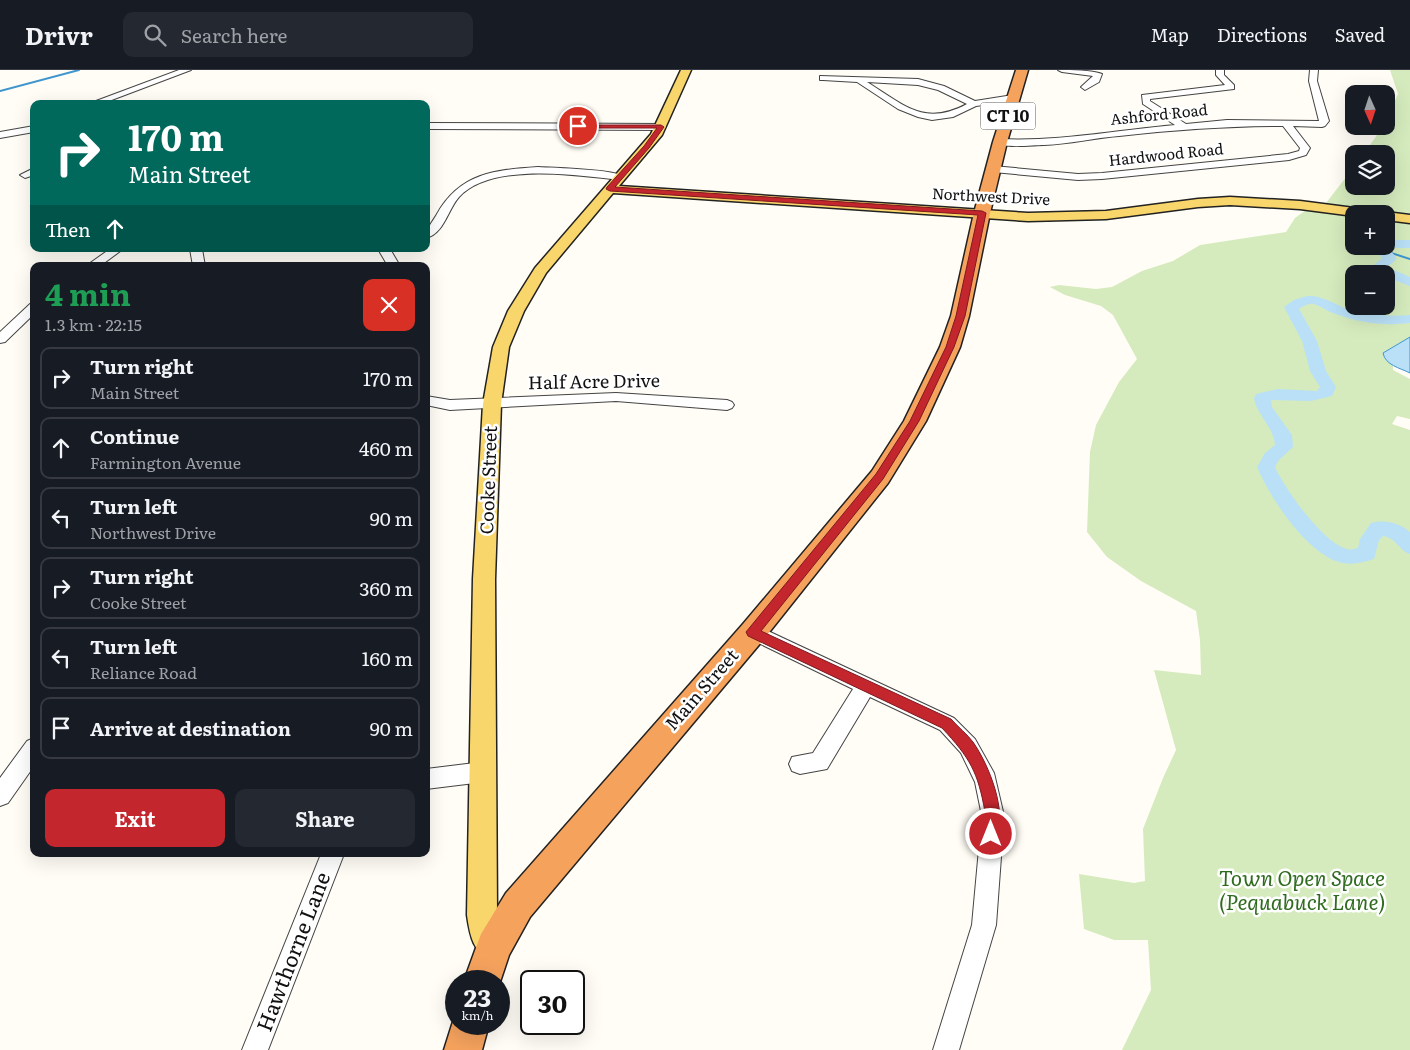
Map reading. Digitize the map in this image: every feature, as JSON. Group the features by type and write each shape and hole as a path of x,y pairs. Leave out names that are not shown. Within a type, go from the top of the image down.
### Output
{"highway":[{"name":"CT 10","path":"982,213 1000,142 1022,70"},
{"name":"Main Street","path":"486,970 494,947 518,905 753,632 880,477 915,421 950,347 960,316 982,213"},
{"path":"463,1050 467,1035"}],"main road":[{"name":"Cooke Street","path":"494,947 485,934 482,915 484,579 492,404 495,375 501,347 516,311 540,271 661,127 686,70"},
{"name":"Northwest Drive","path":"610,189 1028,217 1085,216 1214,202 1281,203 1345,211"},
{"path":"1395,217 1410,219"}],"street":[{"path":"103,100 187,70"},
{"path":"1062,70 1098,74 1096,80 1086,87"},
{"path":"1184,127 1146,102 1146,96 1230,86 1220,75 1220,70"},
{"name":"Ashford Road","path":"1000,142 1069,141 1117,133 1238,122 1322,124 1324,121 1313,81 1314,70"},
{"path":"823,78 931,84 974,104"},
{"path":"860,80 915,113 926,117 940,118 974,104 1014,98"},
{"name":"Hardwood Road","path":"993,169 1090,176 1295,156 1303,152 1305,148 1285,123"},
{"path":"430,126 661,127"},
{"path":"0,135 30,130"},
{"path":"430,233 449,199 460,189 476,180 507,173 567,171 620,177"},
{"path":"98,262 113,252"},
{"path":"0,338 30,311"},
{"name":"Half Acre Drive","path":"430,401 450,405 616,397 728,405"},
{"path":"753,632 865,687 947,724 968,746 986,780 993,816 984,924 946,1050"},
{"path":"800,764 819,762 865,687"},
{"path":"0,796 30,754"},
{"path":"430,779 483,772"},
{"name":"Hawthorne Lane","path":"255,1050 331,857"}],"green space":[{"path":"1390,70 1410,70 1410,215 1395,213 1395,205 1345,206 1326,203 1345,179 1345,195 1395,195 1395,145 1370,145 1377,135 1395,135 1395,100 1398,94"},
{"name":"Town Open Space (Pequabuck Lane)","path":"1306,210 1345,215 1345,255 1395,255 1395,222 1410,224 1410,337 1383,353 1384,358 1393,365 1393,370 1410,379 1410,419 1397,416 1392,424 1410,430 1410,1050 1122,1050 1151,990 1148,940 1114,940 1084,929 1079,874 1134,883 1145,881 1143,829 1176,750 1154,670 1201,675 1200,640 1196,611 1141,581 1107,557 1087,532 1090,452 1096,425 1119,382 1137,359 1113,315 1101,306 1065,295 1050,287 1059,285 1096,289 1112,287 1142,271 1173,261 1200,245 1286,232 1295,218"}],"water":[{"path":"1410,337 1410,373 1390,363 1383,353"}],"waterway":[{"path":"0,91 79,70"},
{"path":"1395,244 1410,244"},
{"path":"1395,254 1410,259"},
{"path":"1387,255 1389,260 1380,266 1381,270 1410,282"},
{"path":"1410,319 1383,320 1364,317 1345,313 1316,300 1304,301 1291,307 1310,341 1318,371 1328,387 1326,393 1320,396 1278,394 1262,398 1264,407 1283,435 1284,447 1271,457 1266,467 1277,489 1308,529 1331,550 1343,556 1350,557 1367,554 1370,539 1378,528 1388,529 1401,535 1410,547"}],"route":[{"path":"578,126 661,127 610,189 982,213 960,316 950,347 915,421 880,477 753,632 865,687 947,724 968,746 986,780 993,816 991,834"}]}
